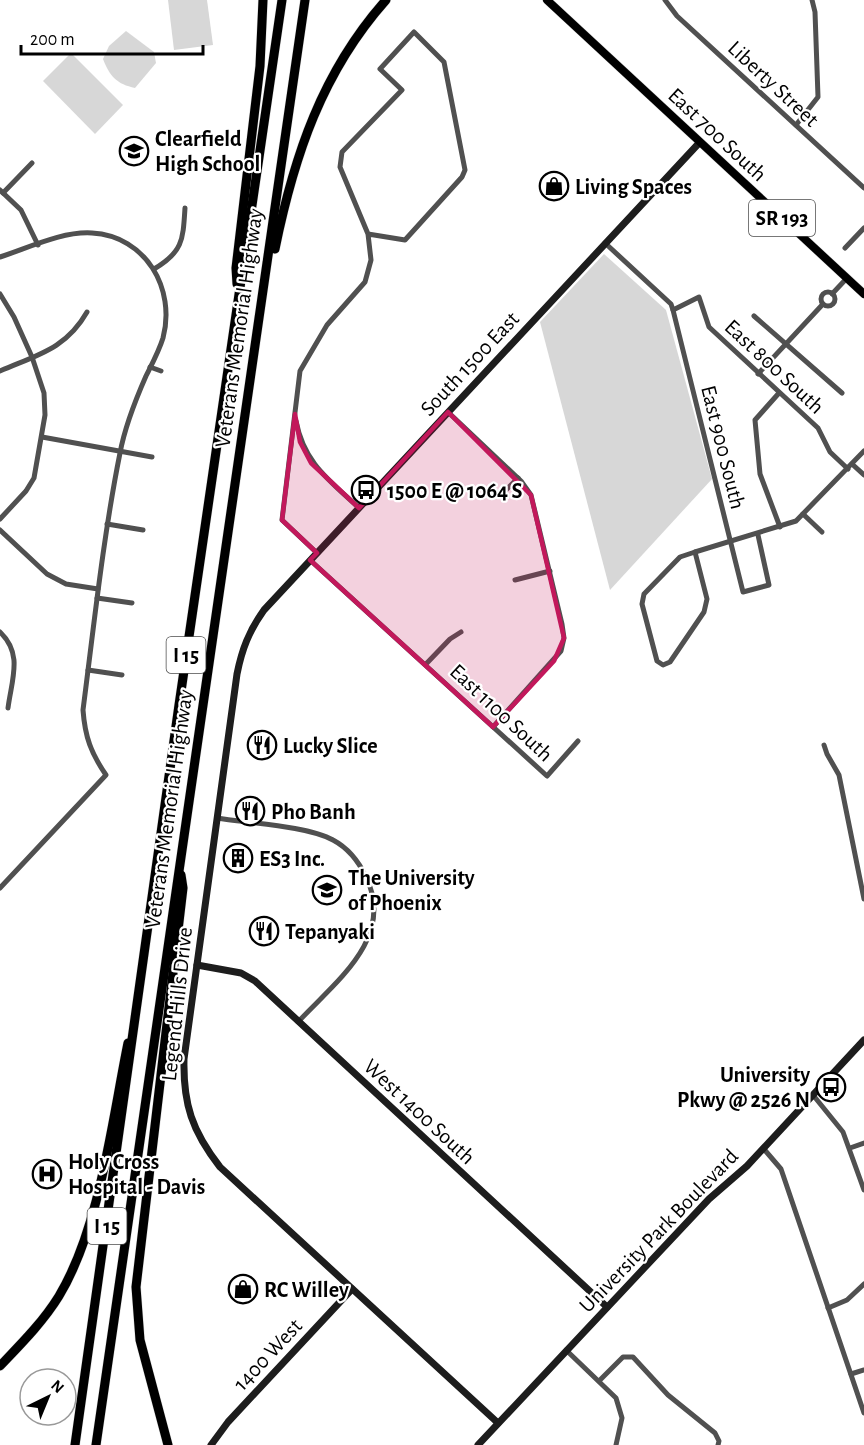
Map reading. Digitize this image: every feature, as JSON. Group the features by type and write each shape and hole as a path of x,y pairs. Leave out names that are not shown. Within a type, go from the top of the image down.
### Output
{"highway":[{"path":"238,305 236,268 260,59 263,0"},
{"name":"Veterans Memorial Highway","path":"75,1445 179,705 282,0"},
{"name":"Veterans Memorial Highway","path":"96,1445 304,0"},
{"path":"256,342 283,212 306,132 318,102 342,58 386,0"},
{"path":"168,1445 140,1340 135,1292 183,888 179,865"},
{"path":"0,1366 52,1306 82,1248 94,1206 128,1043 138,1006"}],"main road":[{"name":"East 700 South","path":"547,0 864,294"}],"street":[{"name":"Liberty Street","path":"665,0 677,16 864,188"},
{"path":"796,125 818,97 815,12 812,0"},
{"path":"317,553 282,520 300,371 311,347 333,316 365,282 370,260 368,234 340,167 342,152 402,90 380,69 414,32 444,62 465,170 462,177 405,240 368,234"},
{"name":"South 1500 East","path":"264,610 700,142"},
{"path":"32,163 2,191 21,210 38,245"},
{"path":"154,269 171,259 180,246 185,208"},
{"path":"845,248 864,228"},
{"path":"0,257 69,235 91,233 114,237 129,244 154,269 162,284 166,316 162,339 133,406 120,451 107,524 82,710 85,738 92,754 106,775 0,888"},
{"path":"605,243 671,304 673,310"},
{"path":"758,374 823,303 823,294 832,294 847,278"},
{"path":"0,294 14,317 32,357 44,393 45,415 34,478 26,491 0,519"},
{"path":"823,303 833,303 832,294"},
{"name":"East 800 South","path":"673,310 699,297 709,327 818,428 830,452 864,476"},
{"name":"East 900 South","path":"673,310 743,592 769,585 758,535"},
{"path":"0,371 63,342 76,331 87,312"},
{"path":"754,316 842,393"},
{"path":"150,367 161,371"},
{"path":"778,393 755,420 760,474 780,527"},
{"path":"448,412 518,478 533,501 564,638 561,651 554,661 493,727"},
{"path":"295,414 300,442 311,463 359,508"},
{"path":"42,437 152,457"},
{"path":"695,552 708,598 704,612 670,662 663,665 657,661 642,604 644,594 680,557 695,552 730,542 758,535 796,521 864,451"},
{"path":"504,492 518,478"},
{"path":"803,514 822,532"},
{"path":"107,524 143,530"},
{"path":"0,530 47,574 66,584 98,589"},
{"name":"East 1100 South","path":"310,560 547,776 578,741"},
{"path":"514,580 550,571"},
{"path":"97,598 132,603"},
{"name":"Legend Hills Drive","path":"264,610 251,627 242,648 196,965 183,1078 187,1107 195,1129 220,1167 498,1423"},
{"path":"0,632 12,643 15,656 8,708"},
{"name":"East 1100 South","path":"426,664 450,639 461,632"},
{"path":"88,670 122,675"},
{"path":"824,745 826,754 839,775 864,899"},
{"path":"217,818 297,830 332,839 361,866 369,883 374,922 362,953 298,1022"},
{"name":"West 1400 South","path":"196,965 241,973 255,981 607,1307"},
{"name":"University Park Boulevard","path":"478,1445 709,1199 764,1148 864,1040"},
{"path":"813,1095 837,1121 850,1148 864,1190"},
{"path":"850,1148 864,1143"},
{"path":"764,1148 781,1169 864,1413"},
{"path":"828,1308 848,1300 864,1284"},
{"name":"1400 West","path":"211,1445 228,1422 352,1289"},
{"path":"567,1350 616,1398 622,1418 616,1445"},
{"path":"600,1381 628,1356 637,1360 678,1404 715,1433 718,1443"},
{"path":"851,1374 864,1370"}],"highlighted area":[{"path":"448,412 531,495 564,638 554,661 493,727 310,560 317,553 282,520 295,414 300,442 311,463 359,508"}],"shaded area":[{"path":"168,0 207,0 213,45 174,50"},
{"path":"126,31 154,52 156,63 135,88 115,79 108,71 103,59 109,46"},
{"path":"71,53 123,105 95,134 43,81"},
{"path":"604,254 666,310 712,479 610,590 540,322"}],"place":[{"name":"Clearfield High School","path":"134,151"},
{"name":"Living Spaces","path":"554,186"},
{"name":"1500 E @ 1064 S","path":"366,490"},
{"name":"Lucky Slice","path":"262,745"},
{"name":"Pho Banh","path":"250,811"},
{"name":"ES3 Inc.","path":"238,858"},
{"name":"The University of Phoenix","path":"327,890"},
{"name":"Tepanyaki","path":"264,931"},
{"name":"University Pkwy @ 2526 N","path":"831,1087"},
{"name":"Holy Cross Hospital - Davis","path":"47,1174"},
{"name":"RC Willey","path":"243,1289"}]}
